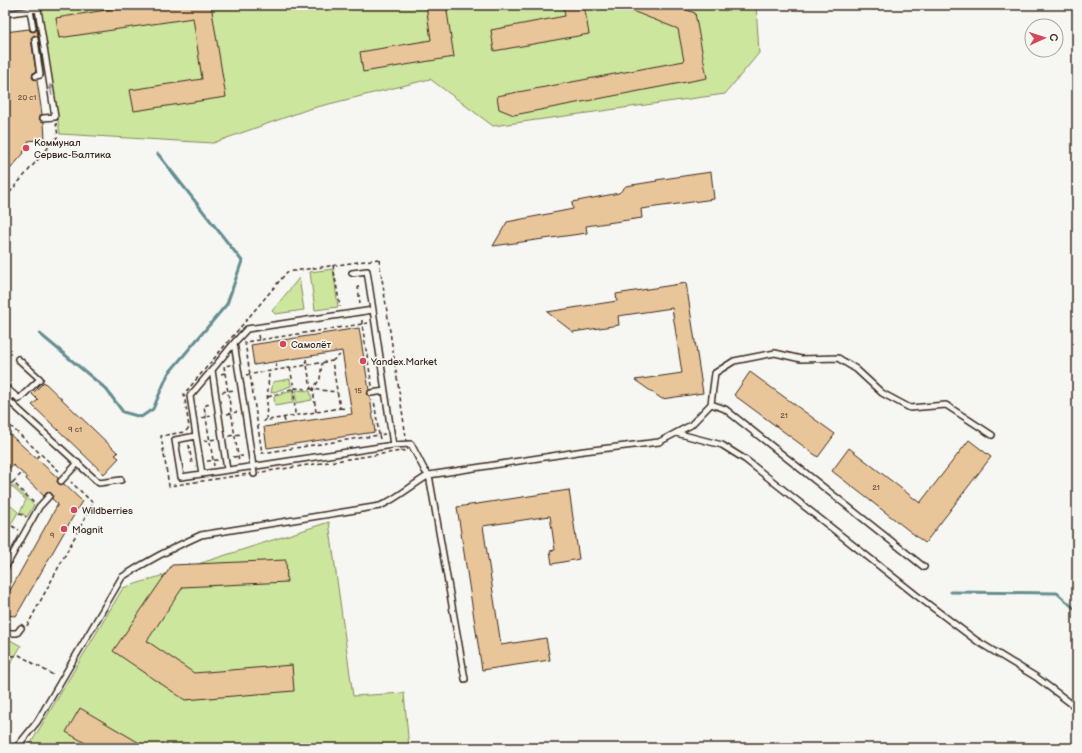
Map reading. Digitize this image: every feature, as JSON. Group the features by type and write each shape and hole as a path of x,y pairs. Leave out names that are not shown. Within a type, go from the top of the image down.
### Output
{"lane":[{"path":"5,14 38,9 55,117 43,118"},
{"path":"30,10 33,28"},
{"path":"35,39 40,75 36,76"},
{"path":"352,273 367,271 393,445"},
{"path":"202,474 190,396 212,372 234,343 247,329 373,310"},
{"path":"234,343 254,474"},
{"path":"16,748 37,722 122,578 135,569 201,535 380,506 392,501 413,484 429,475 584,451 659,442 691,425 711,404 715,373 734,360 775,353 801,359 838,358 856,369 882,393 910,408 946,404 992,434"},
{"path":"5,387 19,400 40,379 18,359"},
{"path":"212,372 227,470"},
{"path":"372,393 385,391"},
{"path":"13,394 6,401 99,483 121,480"},
{"path":"711,404 725,409 924,568"},
{"path":"676,433 722,445 746,460 916,595 977,641 1036,677 1077,708"},
{"path":"196,436 175,440 181,477 393,445 411,444 425,471 429,475 465,680"},
{"path":"61,481 78,463"},
{"path":"5,568 39,507 48,496"},
{"path":"5,633 18,633 22,626"}],"path":[{"path":"5,198 58,136 55,117"},
{"path":"169,486 162,436 184,432 189,427 184,394 287,272 379,259 408,450"},
{"path":"334,265 341,315"},
{"path":"358,286 361,312"},
{"path":"381,447 379,435 372,393 362,324 245,342 262,453 379,435 391,433"},
{"path":"257,328 259,340"},
{"path":"240,376 332,362 340,355"},
{"path":"306,359 316,412"},
{"path":"240,468 224,366 248,362"},
{"path":"332,362 340,408"},
{"path":"312,389 320,379 322,363"},
{"path":"276,364 277,370"},
{"path":"290,368 294,388 295,416"},
{"path":"212,372 225,373"},
{"path":"266,420 269,372"},
{"path":"267,397 294,388 337,392"},
{"path":"263,421 340,408 347,409"},
{"path":"5,420 93,503 28,626 22,626"},
{"path":"189,444 192,464 194,464"},
{"path":"36,458 41,454"},
{"path":"5,488 22,473"},
{"path":"13,482 39,507"},
{"path":"5,657 19,655 50,671 62,680"}],"green space":[{"path":"40,5 756,5 759,53 725,94 493,126 430,79 309,109 213,143 60,134"},
{"path":"333,269 338,307 315,310 310,272"},
{"path":"299,278 304,310 275,314 272,311"},
{"path":"290,379 291,386 271,393 273,382"},
{"path":"293,390 293,403 275,406 274,397"},
{"path":"296,390 310,391 312,400 296,403"},
{"path":"13,485 34,505 27,517 20,512 26,500 11,486"},
{"path":"5,501 18,512 5,535"},
{"path":"329,522 353,696 404,693 409,748 28,748 123,588"},
{"path":"5,637 21,646 5,673"}],"building":[{"path":"137,5 211,5 226,97 134,111 130,90 202,79 193,18 59,38 56,18"},
{"path":"426,5 446,5 454,57 363,72 360,52 431,40"},
{"path":"563,5 584,5 589,34 494,51 491,30 565,16"},
{"path":"617,5 674,5 695,13 707,78 514,115 499,109 497,96 684,61 678,29"},
{"path":"37,28 38,37 34,35 31,39 36,72 33,73 32,77 33,79 37,80 42,114 39,119 44,122 45,139 28,141 29,146 5,175 5,142 7,139 5,125 5,32 29,29 33,32 36,31"},
{"path":"711,172 714,199 641,209 642,218 586,226 587,233 493,246 507,222 573,209 572,202 619,193 626,186"},
{"path":"686,283 703,393 662,399 635,380 682,373 672,308 618,316 619,325 573,332 547,312 617,301 616,294"},
{"path":"359,328 369,390 367,394 370,397 375,432 267,448 264,427 352,414 342,351 254,365 251,345"},
{"path":"750,372 835,434 818,457 734,395"},
{"path":"44,382 118,453 115,455 119,458 104,474 32,405 38,400 32,394"},
{"path":"5,430 58,478 57,482 59,484 64,484 82,501 16,616 5,615 5,596 7,596 58,504 52,499 53,495 51,493 47,492 44,496 26,479 27,477 13,465 5,472"},
{"path":"969,440 991,457 925,543 832,471 849,448 920,503"},
{"path":"569,490 579,559 552,564 550,551 555,550 550,516 483,526 501,645 546,638 550,660 482,670 457,507"},
{"path":"286,560 287,582 183,587 147,641 194,673 292,665 294,691 185,700 113,651 172,565"},
{"path":"80,708 148,748 94,748 66,732"}],"waterway":[{"path":"40,334 106,389 123,412 141,417 153,409 168,374 227,304 242,261 158,154"},
{"path":"951,592 1057,593 1077,611"}],"place":[{"name":"Коммунал Сервис-Балтика","path":"26,148"},
{"name":"Самолёт","path":"283,344"},
{"name":"Yandex.Market","path":"363,361"},
{"name":"Wildberries","path":"74,510"},
{"name":"Magnit","path":"64,529"}]}
